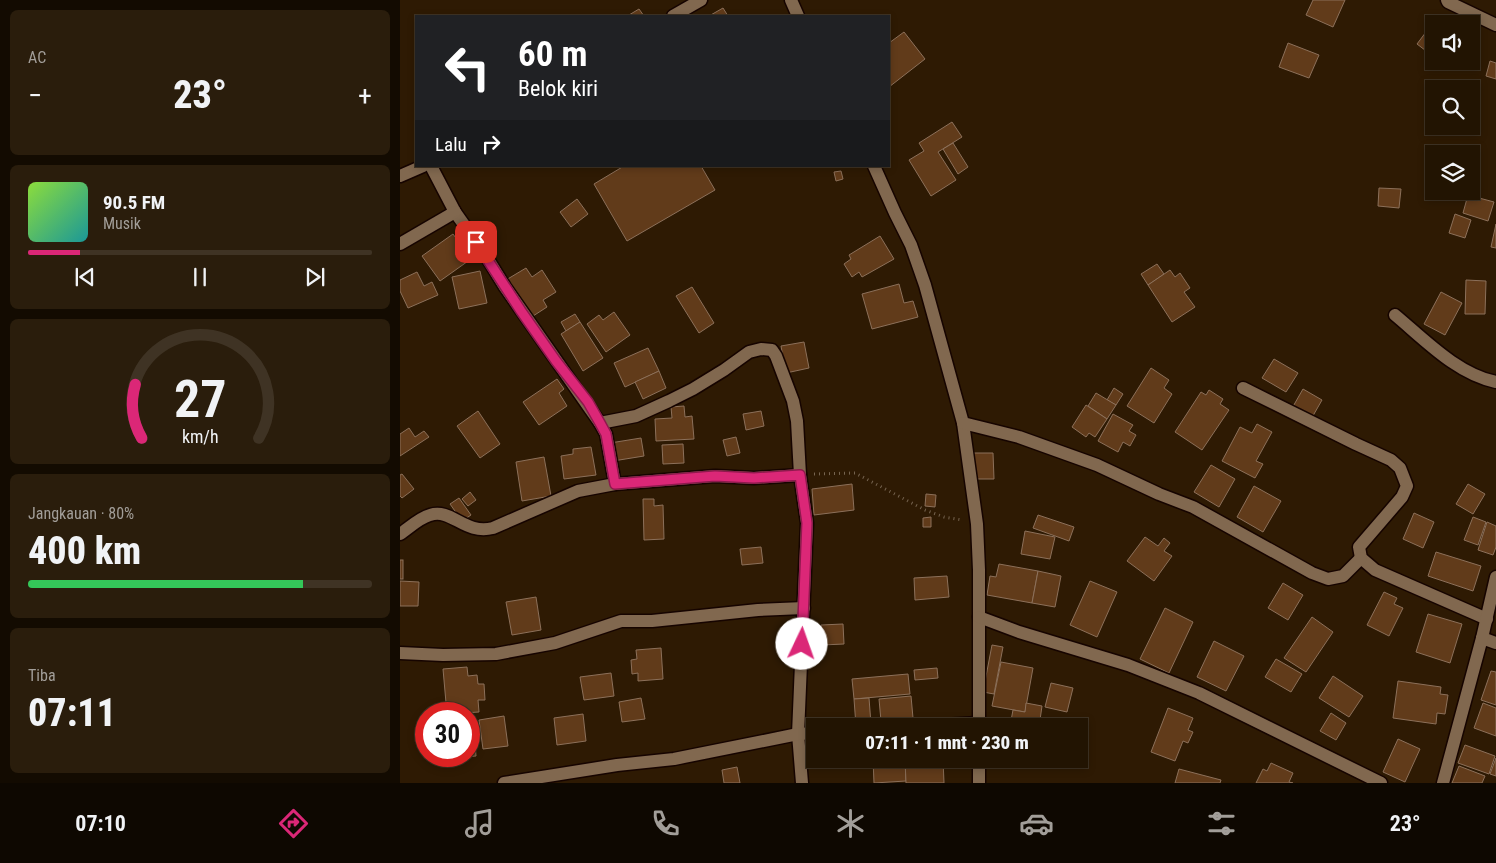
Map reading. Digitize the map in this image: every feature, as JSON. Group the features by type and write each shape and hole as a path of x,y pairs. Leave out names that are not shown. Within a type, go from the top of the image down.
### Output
{"street":[{"path":"675,15 701,0"},
{"path":"791,0 798,15"},
{"path":"1447,0 1496,25"},
{"path":"400,176 421,167"},
{"path":"432,167 455,212 521,311 588,402 606,434 615,484"},
{"path":"874,167 894,213 912,245 964,423 977,524 979,570 979,718"},
{"path":"400,244 455,212"},
{"path":"1395,315 1461,368 1482,379 1496,382"},
{"path":"600,423 636,416 669,401 693,389 749,352 761,349 772,350 776,356 793,401 797,421 800,475 807,523 798,734 802,783"},
{"path":"1243,388 1391,460 1400,468 1407,486 1402,497 1359,546 1362,558 1375,570 1487,619"},
{"path":"964,423 1019,437 1097,465 1159,494 1193,507 1328,579 1343,576 1362,558"},
{"path":"400,534 422,518 430,514 441,513 471,528 484,531 578,492 615,484 715,476 754,478 800,475"},
{"path":"1443,783 1487,619 1496,577"},
{"path":"400,653 443,655 496,654 555,643 621,622 652,621 758,610 804,608"},
{"path":"979,617 1019,632 1128,665 1199,693 1381,783"},
{"path":"1482,638 1496,643"},
{"path":"504,783 617,765 674,759 806,734"},
{"path":"979,768 979,783"}],"path":[{"path":"800,475 855,473 925,510 944,517 977,524"}],"building":[{"path":"1313,0 1345,0 1333,27 1306,15"},
{"path":"723,8 727,15 711,15"},
{"path":"639,9 643,15 629,15"},
{"path":"904,32 925,59 890,86 890,42"},
{"path":"1425,33 1425,50 1417,44"},
{"path":"1288,43 1319,55 1309,78 1279,67"},
{"path":"1490,61 1496,63 1496,79 1486,76"},
{"path":"952,122 962,137 938,152 956,180 931,196 909,160 924,151 919,143"},
{"path":"953,143 968,167 958,174 943,149"},
{"path":"622,167 702,167 715,190 627,241 594,184"},
{"path":"841,171 843,179 836,181 834,172"},
{"path":"1379,188 1401,189 1399,208 1378,206"},
{"path":"1480,198 1494,202 1488,221 1463,213 1467,200 1480,200"},
{"path":"577,199 588,214 571,227 560,212"},
{"path":"1455,214 1471,220 1465,238 1449,233"},
{"path":"1496,224 1496,248 1491,247"},
{"path":"453,234 471,259 440,281 422,256"},
{"path":"880,236 894,259 862,277 859,272 852,277 844,264 851,259 849,255"},
{"path":"1157,264 1164,274 1148,285 1141,274"},
{"path":"526,268 532,277 542,270 556,292 543,300 547,307 530,318 506,280"},
{"path":"1170,270 1175,277 1180,273 1190,288 1184,292 1195,307 1172,322 1148,285"},
{"path":"480,271 487,303 459,309 452,277"},
{"path":"417,272 424,286 432,282 438,295 408,308 400,291 400,280"},
{"path":"1466,280 1486,281 1485,314 1465,314"},
{"path":"899,284 904,303 913,301 918,317 872,329 862,294"},
{"path":"692,287 714,323 699,333 676,296"},
{"path":"1441,292 1462,303 1445,335 1424,324"},
{"path":"614,312 630,335 606,352 587,324 599,315 603,320"},
{"path":"575,314 580,322 566,331 561,322"},
{"path":"580,322 603,358 583,371 561,334"},
{"path":"804,342 809,368 786,373 781,346"},
{"path":"648,348 659,371 625,387 614,363"},
{"path":"1274,359 1298,373 1286,392 1262,378"},
{"path":"1151,368 1169,380 1164,388 1172,394 1154,423 1127,406"},
{"path":"659,371 666,388 643,399 635,382"},
{"path":"557,379 564,389 559,393 567,406 539,425 523,402"},
{"path":"1114,388 1123,394 1116,405 1107,400"},
{"path":"1303,389 1322,400 1310,421 1291,410"},
{"path":"1209,390 1223,399 1220,404 1229,410 1202,450 1175,432 1201,392 1206,395"},
{"path":"1096,393 1116,405 1107,419 1088,406"},
{"path":"1086,405 1107,419 1095,437 1089,433 1086,437 1072,427"},
{"path":"684,406 685,417 692,416 694,439 656,441 655,419 672,418 671,407"},
{"path":"478,411 500,444 480,458 457,426"},
{"path":"761,411 764,426 746,430 743,414"},
{"path":"1113,414 1133,425 1129,431 1136,435 1130,446 1123,442 1118,452 1098,441"},
{"path":"1257,424 1272,432 1256,461 1263,464 1255,478 1222,461 1240,427 1252,433"},
{"path":"409,428 415,437 424,431 429,437 400,456 400,434"},
{"path":"736,437 740,453 727,456 723,440"},
{"path":"641,438 644,456 613,461 610,443"},
{"path":"683,444 684,463 663,464 662,445"},
{"path":"591,447 596,475 564,479 561,456 573,454 573,449"},
{"path":"971,453 993,453 994,479 971,479"},
{"path":"544,457 551,496 522,501 516,462"},
{"path":"1211,465 1235,479 1219,507 1194,492"},
{"path":"402,474 414,489 402,498 400,496 400,475"},
{"path":"852,484 854,510 814,515 812,489"},
{"path":"1468,484 1485,494 1473,514 1456,504"},
{"path":"1254,486 1281,501 1263,532 1237,517"},
{"path":"470,492 476,500 468,506 462,499"},
{"path":"926,494 936,495 935,507 925,506"},
{"path":"459,498 471,515 462,521 450,504"},
{"path":"643,499 654,499 654,506 663,505 664,539 644,540"},
{"path":"1414,513 1434,522 1423,548 1403,539"},
{"path":"1038,515 1074,527 1069,541 1033,528"},
{"path":"931,517 931,527 923,527 923,518"},
{"path":"1473,517 1486,522 1478,545 1464,540"},
{"path":"1487,522 1496,526 1496,547 1493,555 1478,550"},
{"path":"1025,531 1055,537 1050,559 1021,554"},
{"path":"1145,537 1158,546 1164,538 1170,543 1164,551 1172,556 1154,581 1127,561"},
{"path":"761,547 763,563 742,565 740,549"},
{"path":"1436,552 1481,566 1473,591 1428,576"},
{"path":"400,560 403,560 403,579 400,579"},
{"path":"999,564 1038,571 1032,603 987,595 990,576 996,577"},
{"path":"1038,571 1061,576 1055,607 1032,603"},
{"path":"947,576 949,597 915,600 914,578"},
{"path":"400,581 419,582 418,606 400,606"},
{"path":"1090,581 1117,592 1097,637 1070,625"},
{"path":"1283,583 1303,595 1288,620 1268,608"},
{"path":"1384,592 1397,598 1394,604 1403,608 1389,636 1367,625"},
{"path":"536,597 541,630 512,635 506,602"},
{"path":"1165,608 1193,622 1169,673 1140,659"},
{"path":"1428,614 1462,624 1450,663 1416,652"},
{"path":"1312,617 1333,632 1306,672 1284,658"},
{"path":"843,624 844,644 822,645 821,625"},
{"path":"1214,641 1244,656 1226,691 1197,677"},
{"path":"992,645 1003,647 994,694 983,692"},
{"path":"661,648 663,679 638,681 638,673 632,674 631,660 637,659 636,650"},
{"path":"1276,659 1302,674 1291,692 1265,677"},
{"path":"1001,662 1033,668 1025,712 992,706"},
{"path":"467,667 468,676 477,675 478,684 484,684 485,700 478,700 478,702 446,702 443,669"},
{"path":"937,668 938,678 915,680 914,670"},
{"path":"1491,671 1496,672 1496,705 1481,700"},
{"path":"611,673 614,696 584,700 580,677"},
{"path":"908,674 910,694 854,699 852,679"},
{"path":"1333,676 1363,696 1349,717 1319,698"},
{"path":"1398,681 1441,687 1440,694 1448,695 1445,714 1437,713 1436,724 1393,718"},
{"path":"1051,683 1073,688 1067,712 1045,707"},
{"path":"911,696 913,718 881,718 879,699"},
{"path":"641,698 645,719 622,722 619,702"},
{"path":"869,698 871,718 855,718 854,699"},
{"path":"1026,703 1042,706 1040,718 1012,718 1013,710 1025,712"},
{"path":"1483,703 1496,708 1496,736 1474,728"},
{"path":"1168,708 1193,718 1188,730 1193,732 1188,743 1183,741 1175,761 1151,752"},
{"path":"1331,713 1346,723 1336,740 1320,731"},
{"path":"583,714 586,741 557,745 554,718"},
{"path":"504,716 508,746 483,749 480,720"},
{"path":"1398,739 1420,749 1405,782 1383,772"},
{"path":"1465,745 1495,756 1489,774 1458,763"},
{"path":"1496,758 1496,776 1490,774"},
{"path":"1271,763 1293,773 1289,782 1293,783 1256,783 1263,769 1267,771"},
{"path":"1459,766 1485,776 1482,783 1452,783"},
{"path":"737,767 740,783 724,783 722,770"},
{"path":"873,768 905,768 906,781 874,783"},
{"path":"905,768 943,768 944,783 906,783"},
{"path":"1179,769 1221,780 1220,783 1175,783"}],"route":[{"path":"476,242 504,287 556,361 588,402 606,434 615,484 715,476 754,478 800,475 807,523 802,644"}]}
